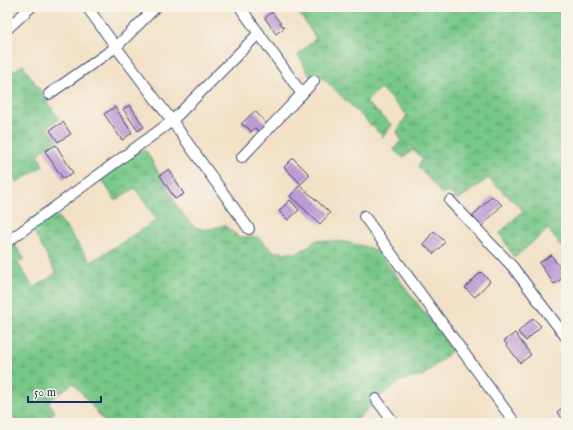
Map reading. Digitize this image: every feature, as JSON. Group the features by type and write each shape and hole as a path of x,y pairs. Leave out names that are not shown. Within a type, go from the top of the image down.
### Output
{"street":[{"path":"7,29 31,7"},
{"path":"87,7 172,121 249,229"},
{"path":"49,94 116,47 156,7"},
{"path":"240,7 302,94"},
{"path":"7,242 172,121 259,33"},
{"path":"242,157 314,80"},
{"path":"450,201 512,266 566,337"},
{"path":"364,216 515,423"},
{"path":"376,399 394,423"}],"green space":[{"path":"295,7 566,7 566,253 548,229 514,258 500,233 523,210 488,178 458,200 450,193 441,193 418,166 423,159 413,150 403,158 394,150 401,140 397,132 407,115 380,88 366,102 392,125 383,137 320,75 310,76 298,55 316,38"},
{"path":"23,65 59,119 47,128 57,140 38,154 43,166 17,182 10,172 7,173 7,75"},
{"path":"132,147 147,152 178,208 193,226 204,230 224,225 239,237 257,237 274,252 298,253 317,240 345,242 368,247 379,253 453,350 424,375 401,381 384,393 354,423 106,423 73,383 48,402 55,412 41,423 16,423 7,408 7,232 24,259 17,262 34,288 56,273 28,221 51,207 91,262 157,220 135,188 115,200 97,172"}],"building":[{"path":"272,12 284,28 276,34 265,18"},
{"path":"130,105 144,127 138,131 123,109"},
{"path":"115,107 132,133 122,140 104,114"},
{"path":"255,111 267,124 259,131 255,128 251,132 248,128 241,124"},
{"path":"63,122 71,134 58,142 50,130"},
{"path":"56,145 73,173 63,179 45,151"},
{"path":"293,158 310,175 301,184 284,167"},
{"path":"169,169 184,194 175,199 160,175"},
{"path":"300,185 330,213 320,224 290,196"},
{"path":"492,196 502,205 479,229 469,220"},
{"path":"290,200 299,210 288,220 279,211"},
{"path":"434,231 445,242 434,254 423,244"},
{"path":"551,255 566,276 554,284 539,263"},
{"path":"481,272 490,281 475,297 465,288"},
{"path":"533,318 541,326 526,341 518,332"},
{"path":"515,333 531,355 520,363 504,341"},
{"path":"566,405 566,423 557,412"}]}
